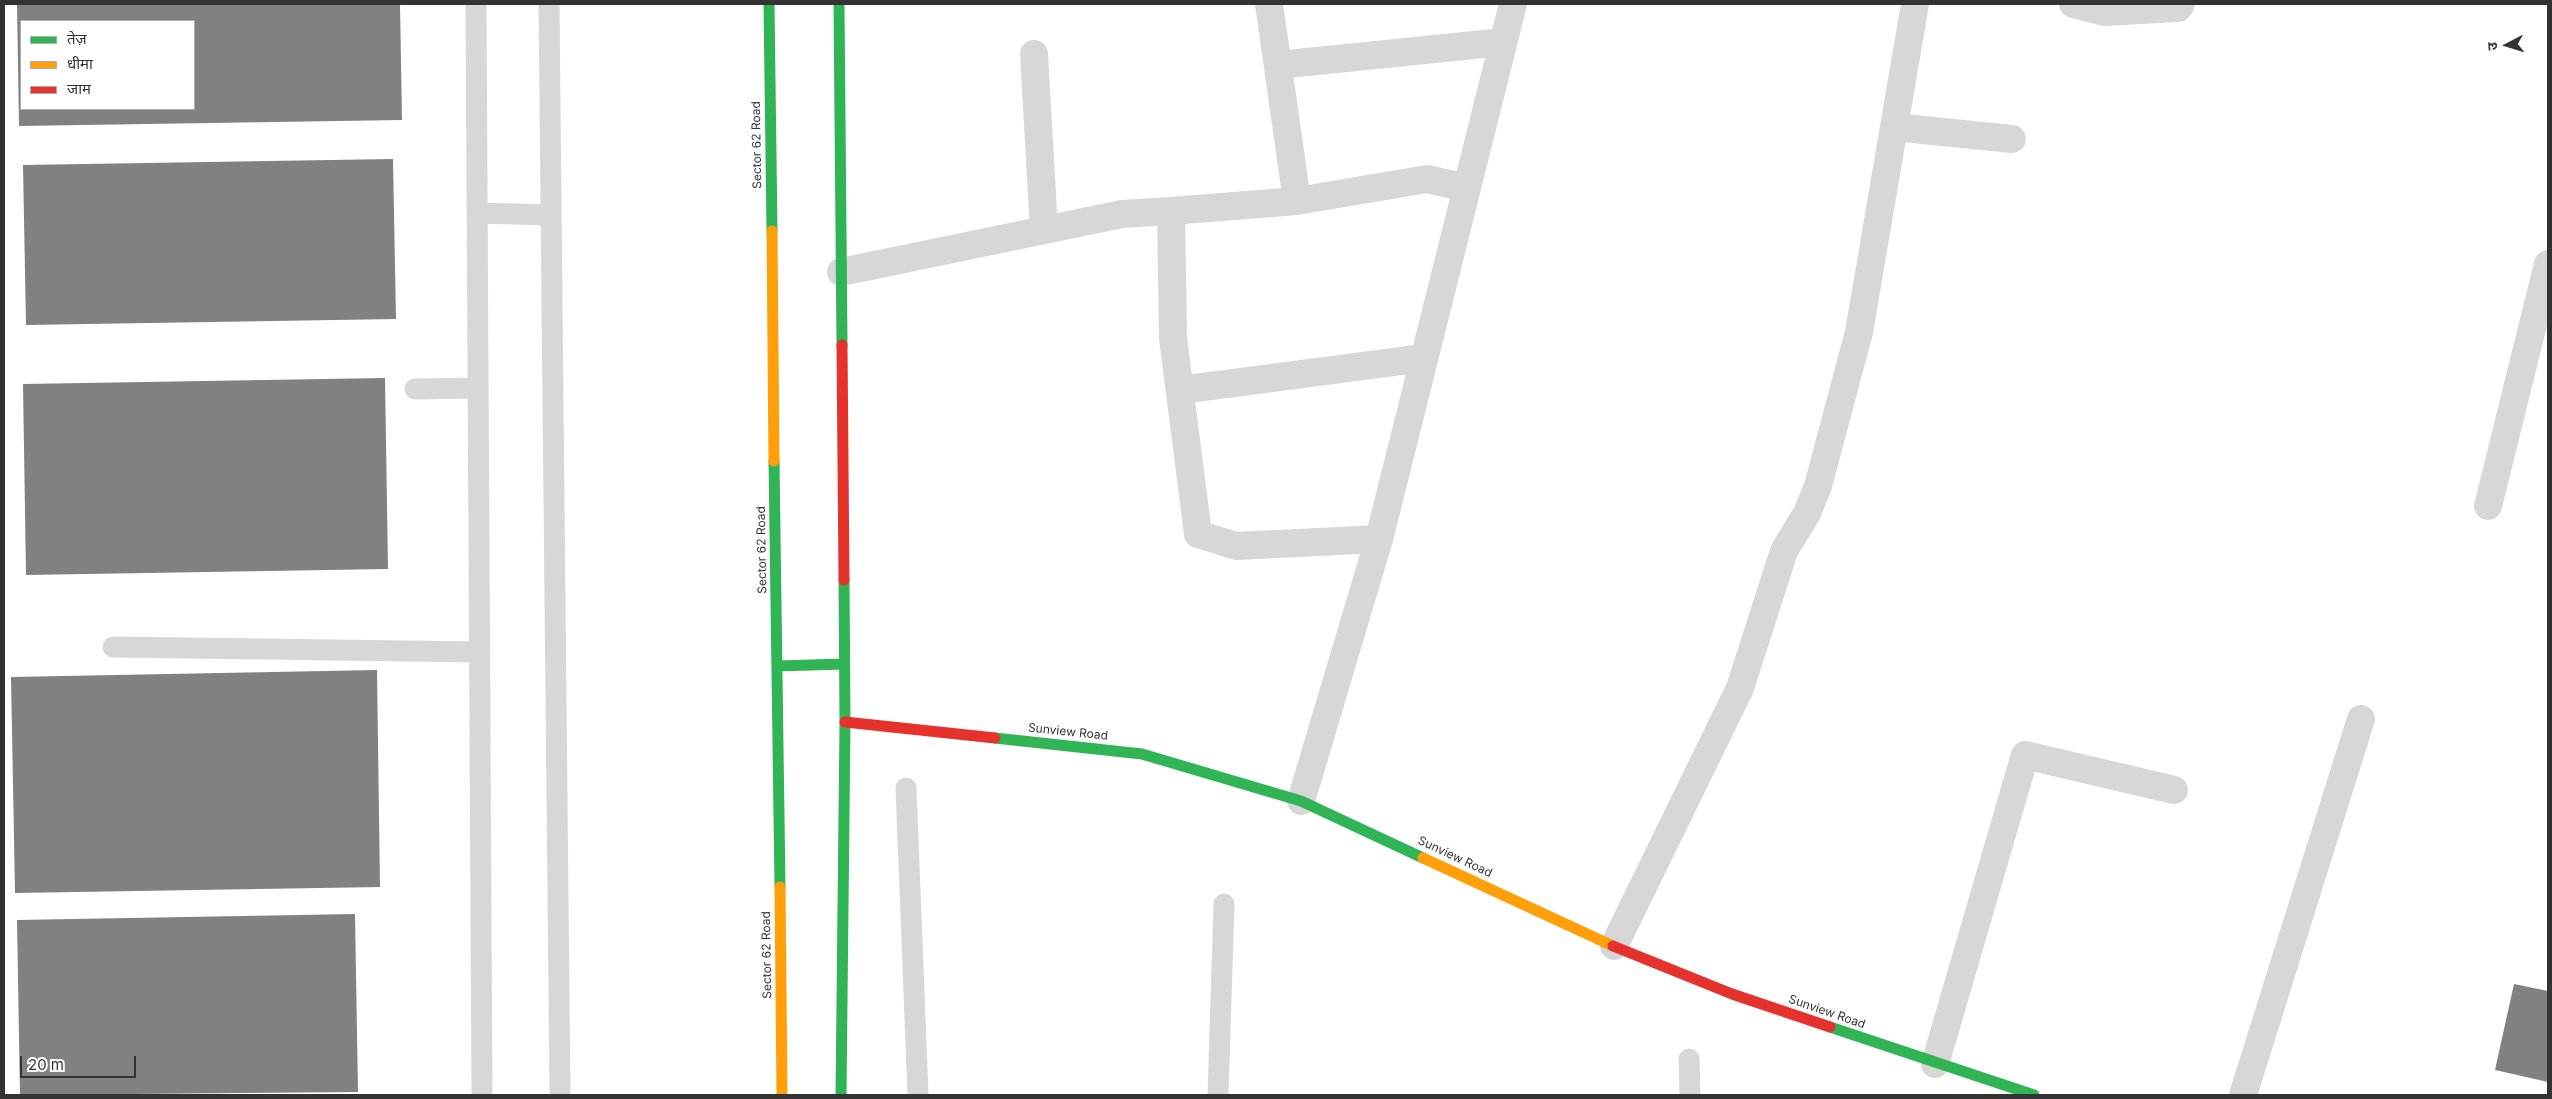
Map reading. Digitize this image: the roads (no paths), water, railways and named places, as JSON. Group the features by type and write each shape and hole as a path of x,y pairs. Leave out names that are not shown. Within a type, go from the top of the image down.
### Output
{"street":[{"name":"Sector 62 Road","path":"769,4 782,1095"},
{"path":"839,4 845,722 841,1095"},
{"path":"1269,4 1297,201"},
{"path":"1301,801 1379,539 1513,4"},
{"path":"1614,946 1740,688 1784,551 1808,513 1818,486 1859,332 1914,4"},
{"path":"2074,4 2104,12 2178,8 2181,4"},
{"path":"1278,65 1504,42"},
{"path":"1034,54 1044,230"},
{"path":"1894,128 2012,139"},
{"path":"841,272 1122,214 1297,201 1427,179 1467,188"},
{"path":"1171,211 1173,338 1198,534 1236,546 1379,539"},
{"path":"2488,506 2548,264"},
{"path":"1180,390 1424,358"},
{"path":"777,666 844,664"},
{"path":"2243,1095 2361,720"},
{"name":"Sunview Road","path":"845,722 1142,754 1301,801 1614,946 1732,994 1935,1064 2001,1090 2034,1095"},
{"path":"1935,1064 2025,754 2174,790"}],"lane":[{"path":"476,4 482,1095"},
{"path":"550,4 560,1095"},
{"path":"477,213 552,215"},
{"path":"415,389 478,388"},
{"path":"113,647 480,652"},
{"path":"906,788 918,1095"},
{"path":"1218,1095 1224,904"},
{"path":"1689,1059 1690,1095"}]}
